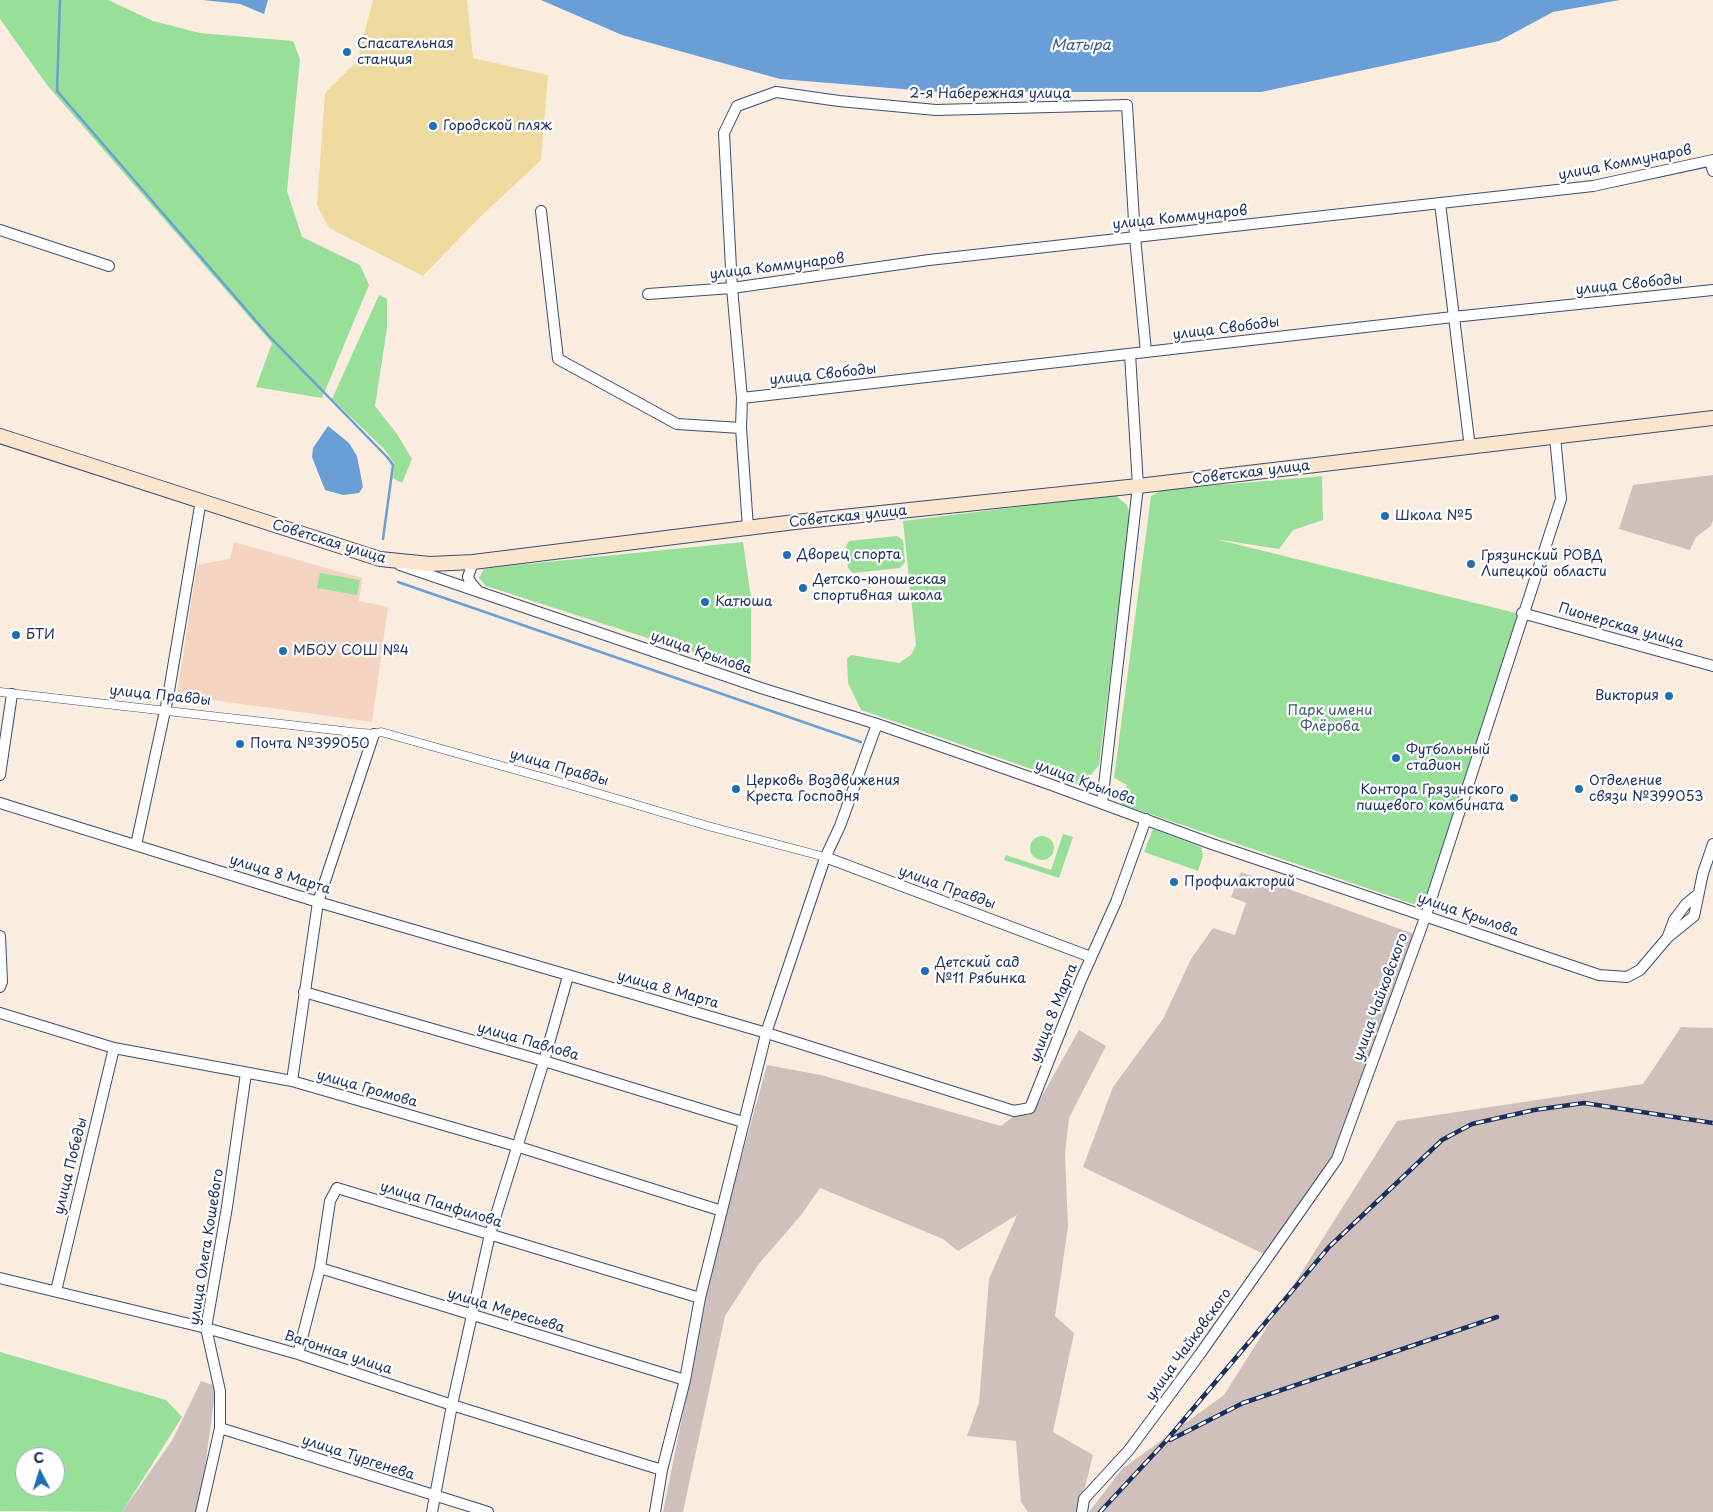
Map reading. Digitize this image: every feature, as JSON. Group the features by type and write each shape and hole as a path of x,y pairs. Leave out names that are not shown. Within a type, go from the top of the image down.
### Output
{"main road":[{"name":"Советская улица","path":"0,436 389,561 430,564 473,562 748,528 1138,486 1713,418"}],"street":[{"name":"2-я Набережная улица","path":"732,288 724,133 737,106 776,92 839,101 936,110 1127,105 1135,237"},
{"name":"улица Коммунаров","path":"648,294 732,288 929,260 1592,186 1712,164"},
{"path":"1440,203 1470,448"},
{"path":"541,211 558,359 677,424 741,428"},
{"path":"0,230 109,266"},
{"path":"1135,237 1146,352"},
{"path":"732,288 742,398 741,428 748,528"},
{"name":"улица Свободы","path":"742,398 1453,316 1713,290"},
{"path":"1102,803 1138,486 1130,354"},
{"name":"улица Чайковского","path":"1082,1512 1084,1499 1129,1450 1183,1378 1337,1159 1426,915 1560,499 1555,437"},
{"path":"136,845 165,710 201,500"},
{"name":"улица Крылова","path":"389,561 761,688 877,724 1599,975 1627,977 1640,970 1668,937 1694,916 1698,894 1713,844"},
{"path":"473,562 468,577 479,592"},
{"name":"Пионерская улица","path":"1522,613 1713,666"},
{"name":"улица Правды","path":"0,692 374,734 381,732 708,826 825,857 1091,957"},
{"path":"0,775 12,694"},
{"path":"655,1512 662,1470 685,1380 700,1298 767,1033 825,857 840,826 877,724"},
{"path":"292,1081 318,902 374,734"},
{"name":"улица 8 Марта","path":"0,803 318,902 767,1033 1014,1111 1030,1108 1091,957 1116,902 1146,819"},
{"path":"0,936 2,982 0,987"},
{"path":"432,1512 452,1405 490,1234 544,1061 568,976"},
{"name":"улица Павлова","path":"304,992 544,1061 743,1122"},
{"name":"улица Громова","path":"1,1017 114,1048 292,1081 516,1146 722,1211"},
{"name":"улица Победы","path":"56,1291 114,1048"},
{"name":"улица Олега Кошевого","path":"201,1512 220,1428 220,1391 206,1328 227,1207 246,1073"},
{"name":"улица Панфилова","path":"298,1354 320,1268 330,1201 337,1188 700,1298"},
{"name":"улица Мересьева","path":"320,1268 685,1380"},
{"name":"Вагонная улица","path":"0,1278 206,1328 298,1354 452,1405 662,1470"},
{"name":"улица Тургенева","path":"220,1428 488,1512"}],"shaded area":[{"path":"1713,475 1713,520 1711,526 1696,537 1690,550 1619,529 1633,485"},
{"name":"МБОУ СОШ №4","path":"234,542 362,578 359,601 388,607 372,722 177,695 197,565 230,559"},
{"path":"1241,872 1414,934 1341,1141 1272,1258 1083,1167 1113,1087 1163,1019 1191,959 1213,928 1235,935 1246,903 1231,897"},
{"path":"1681,1027 1713,1028 1713,1512 1089,1512 1122,1469 1224,1395 1397,1121 1643,1084"},
{"path":"1079,1030 1106,1046 1069,1118 1065,1153 1068,1227 1055,1316 1074,1333 1053,1432 1093,1455 1079,1512 1028,1512 1021,1502 1016,1441 967,1436 979,1403 989,1279 1017,1215 958,1251 943,1239 820,1188 801,1215 758,1265 725,1316 683,1512 663,1512 715,1253 767,1065 821,1075 1001,1126 1024,1108 1034,1110"},
{"path":"201,1381 216,1386 199,1512 122,1512 173,1439"}],"green space":[{"path":"0,0 108,0 153,21 200,33 293,41 300,59 287,191 302,237 360,265 369,285 322,398 256,387 272,343 47,85 0,19"},
{"path":"379,295 387,299 387,328 375,406 397,434 412,459 402,483 393,478 394,463 385,450 332,399"},
{"name":"Парк имени Флёрова","path":"1322,476 1323,520 1293,530 1279,549 1215,539 1520,614 1425,908 1121,804 1127,785 1114,778 1151,496 1162,490"},
{"path":"1115,495 1127,505 1130,515 1099,765 1083,785 1072,783 861,710 848,683 847,659 851,655 899,663 911,655 916,645 903,521"},
{"path":"897,536 903,540 905,562 900,568 853,573 848,568 846,546 849,541"},
{"path":"743,542 751,598 751,668 744,669 486,586 479,578 484,569"},
{"path":"320,573 360,580 357,595 317,588"},
{"path":"1153,829 1201,847 1203,856 1198,871 1144,852"},
{"path":"1063,834 1073,837 1059,878 1004,860 1006,855 1051,870"},
{"path":"1042,836 1051,839 1054,848 1051,857 1042,860 1033,857 1030,848 1033,839"},
{"path":"0,1352 166,1400 182,1417 122,1512 0,1511"}],"sand":[{"name":"Городской пляж","path":"373,0 467,0 473,58 548,75 541,160 478,219 423,276 329,228 317,205 325,93 357,61"}],"water":[{"path":"203,0 268,0 264,14 240,4"},
{"name":"Матыра","path":"541,0 1620,0 1553,12 1499,41 1261,92 939,92 780,79 622,35"},
{"path":"328,426 349,443 357,456 363,487 359,493 343,495 325,490 312,457 313,448"}],"waterway":[{"path":"60,0 57,91 269,336 388,458 393,465 383,539"},
{"path":"398,582 861,742"}],"railway":[{"path":"1100,1512 1165,1442 1329,1247 1442,1140 1472,1124 1534,1110 1584,1103 1713,1123"},
{"path":"1170,1440 1243,1403 1497,1317"}],"place":[{"name":"Спасательная станция","path":"347,52"},
{"name":"Городской пляж","path":"433,126"},
{"name":"Школа №5","path":"1385,516"},
{"name":"Дворец спорта","path":"787,555"},
{"name":"Грязинский РОВД Липецкой области","path":"1471,564"},
{"name":"Детско-юношеская спортивная школа","path":"803,588"},
{"name":"Катюша","path":"705,602"},
{"name":"БТИ","path":"16,635"},
{"name":"МБОУ СОШ №4","path":"283,651"},
{"name":"Виктория","path":"1669,696"},
{"name":"Почта №399050","path":"240,744"},
{"name":"Футбольный стадион","path":"1396,758"},
{"name":"Церковь Воздвижения Креста Господня","path":"736,789"},
{"name":"Отделение связи №399053","path":"1579,789"},
{"name":"Контора Грязинского пищевого комбината","path":"1514,798"},
{"name":"Профилакторий","path":"1174,882"},
{"name":"Детский сад №11 Рябинка","path":"925,971"}]}
